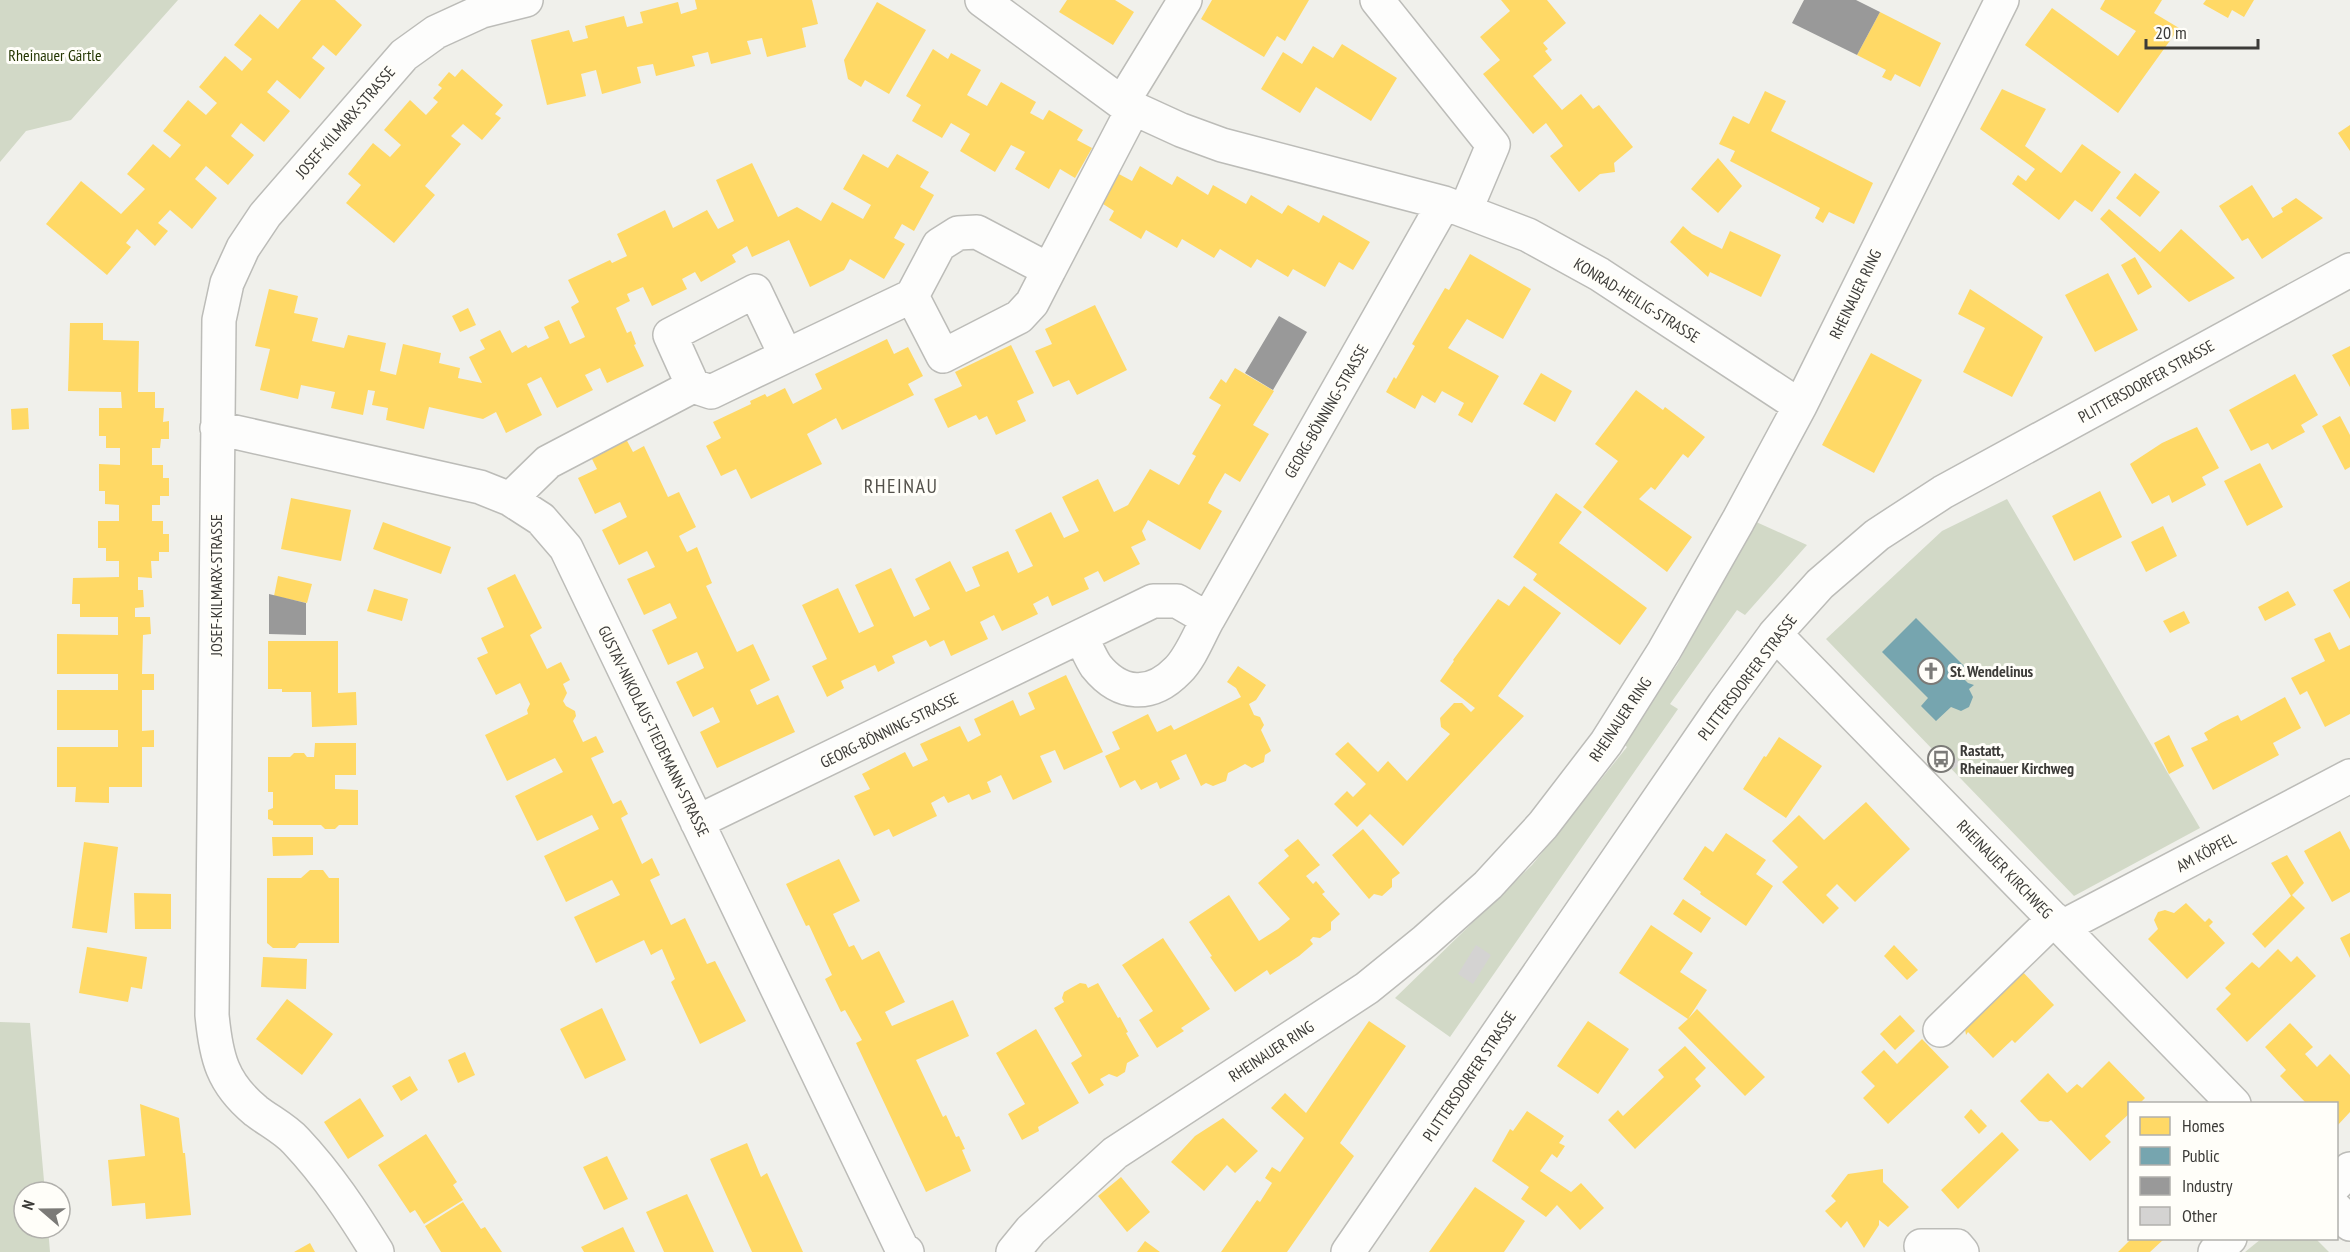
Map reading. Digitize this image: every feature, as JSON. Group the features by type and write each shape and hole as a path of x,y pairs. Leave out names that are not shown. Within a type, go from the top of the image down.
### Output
{"street":[{"name":"JOSEF-KILMARX-STRASSE","path":"378,1252 327,1177 294,1139 255,1110 232,1088 221,1067 214,1042 212,1003 219,320 227,283 243,248 265,215 404,55 436,32 482,11 526,0"},
{"name":"KONRAD-HEILIG-STRASSE","path":"982,0 1127,106 1181,130 1222,145 1455,206 1528,235 1599,274 1800,405"},
{"path":"912,296 943,356 1019,317 1032,303 1127,106 1185,0"},
{"path":"1377,0 1493,145 1455,206"},
{"name":"RHEINAUER RING","path":"1013,1252 1030,1230 1115,1153 1375,981 1425,941 1488,885 1543,825 1606,743 1664,651 1800,405 1990,4"},
{"name":"GEORG-BÖNNING-STRASSE","path":"1081,637 1095,664 1111,682 1134,691 1158,687 1179,669 1455,206"},
{"path":"510,499 548,462 693,386 711,392 912,296 939,245 958,233 977,232 1049,270"},
{"name":"PLITTERSDORFER STRASSE","path":"1348,1252 1724,704 1775,634 1834,571 1877,535 1934,498 2350,270"},
{"path":"693,386 670,335 755,291 786,356"},
{"name":"GUSTAV-NIKOLAUS-TIEDEMANN-STRASSE","path":"217,428 480,487 510,499 541,519 566,548 904,1252"},
{"name":"GEORG-BÖNNING-STRASSE","path":"698,822 1153,601 1177,601 1208,618"},
{"name":"RHEINAUER KIRCHWEG","path":"1775,634 2232,1102"},
{"name":"AM KÖPFEL","path":"1940,1030 2058,923 2350,776"},
{"path":"2338,1183 2350,1169"},
{"path":"2338,1210 2350,1224"},
{"path":"2215,1252 2229,1240"},
{"path":"1921,1246 1957,1246 1962,1252"}],"green space":[{"name":"Rheinauer Gärtle","path":"0,0 178,0 71,120 26,131 0,162"},
{"path":"2007,499 2200,828 2074,896 1826,639 1942,531"},
{"path":"1754,521 1807,545 1745,615 1737,610 1670,704 1678,709 1450,1037 1395,998 1532,865 1627,747 1622,742 1677,665"},
{"path":"0,1022 30,1023 44,1180 12,1180 12,1240 49,1240 50,1252 0,1252"},
{"path":"2260,1240 2317,1240 2329,1252 2245,1252"}],"building: Homes":[{"path":"301,0 335,0 362,25 336,56 323,45 312,58 325,68 300,99 277,80 267,92 290,111 264,142 241,123 231,136 254,155 228,185 206,166 195,179 217,198 192,229 170,210 158,223 168,231 155,246 137,229 126,243 131,247 107,275 46,224 81,181 121,214 145,189 127,174 153,144 170,158 181,145 163,131 188,100 206,115 217,103 199,87 225,56 242,71 252,59 234,45 260,14 278,29"},
{"path":"695,0 812,0 818,24 802,28 806,47 767,57 762,38 747,41 751,54 711,64 708,52 692,56 695,66 656,76 653,64 637,67 641,83 602,94 596,70 581,74 586,96 547,105 531,40 569,30 573,42 588,38 585,26 624,16 627,27 643,23 640,12 678,2 681,14 697,9"},
{"path":"1067,0 1115,0 1134,12 1113,45 1059,12"},
{"path":"1212,0 1309,0 1285,41 1277,36 1264,57 1201,19"},
{"path":"1501,0 1547,0 1566,23 1543,43 1548,49 1545,51 1552,60 1533,76 1562,110 1581,94 1593,109 1599,105 1633,147 1614,163 1615,172 1600,174 1579,192 1550,156 1563,146 1546,123 1533,134 1483,74 1500,60 1480,37 1510,11"},
{"path":"2105,0 2162,0 2154,13 2179,28 2118,113 2025,45 2052,8 2118,56 2136,31 2100,9"},
{"path":"2206,0 2254,0 2244,17 2232,10 2228,18 2203,4"},
{"path":"877,2 926,30 889,94 865,80 861,87 848,79 844,60"},
{"path":"1880,12 1941,43 1920,87 1895,74 1891,81 1882,77 1886,70 1857,55"},
{"path":"1342,44 1397,78 1371,121 1316,87 1300,113 1261,89 1283,52 1302,64 1313,46 1333,58"},
{"path":"933,49 948,59 951,53 981,70 967,95 987,106 1001,82 1036,102 1030,113 1043,120 1049,110 1083,130 1077,140 1092,148 1075,178 1060,169 1049,189 1015,169 1025,152 1011,145 995,172 960,151 970,134 951,123 942,138 912,121 921,105 906,96"},
{"path":"462,69 503,105 495,114 501,118 482,140 463,124 451,136 461,144 425,186 435,195 394,243 346,203 361,185 348,174 373,143 390,157 401,145 384,130 410,100 426,115 438,102 433,98 442,88 438,85 449,72 455,77"},
{"path":"2002,89 2046,109 2025,146 2061,173 2082,144 2121,172 2092,212 2075,200 2059,220 2012,184 2018,175 2026,181 2035,169 1980,129"},
{"path":"1765,91 1786,101 1771,131 1873,183 1854,224 1829,212 1823,223 1815,218 1820,208 1730,161 1735,151 1719,144 1733,116 1749,124"},
{"path":"2350,125 2350,151 2338,133"},
{"path":"863,154 888,168 897,154 929,172 920,187 934,195 914,231 902,224 894,238 905,244 884,279 850,259 844,270 810,287 789,240 752,257 747,246 732,255 736,262 701,282 695,272 682,279 687,289 652,306 643,287 627,294 630,301 616,308 627,333 631,331 636,344 634,345 644,366 607,383 600,368 585,375 593,390 557,408 541,377 527,384 542,415 506,433 496,412 483,419 429,407 424,429 386,420 388,408 372,405 375,391 368,390 363,415 331,408 335,392 301,385 298,399 260,390 270,349 255,346 269,289 298,296 294,313 318,318 312,341 344,348 348,335 386,343 380,371 396,375 403,344 441,353 439,363 460,368 458,378 482,383 469,357 485,349 480,340 500,330 512,353 526,345 528,348 549,338 544,327 559,320 570,344 585,337 571,307 579,302 568,280 610,260 612,263 627,256 617,234 665,210 673,228 707,210 718,229 734,221 716,180 752,163 778,217 797,207 821,221 832,202 863,219 871,205 843,189"},
{"path":"1718,158 1742,186 1718,213 1691,189"},
{"path":"1140,166 1172,185 1177,176 1208,195 1213,185 1246,204 1251,195 1282,214 1288,205 1319,223 1323,215 1370,242 1353,270 1339,262 1325,287 1293,269 1288,277 1257,259 1251,268 1220,249 1214,258 1182,239 1177,248 1146,230 1141,239 1109,220 1114,211 1100,202 1117,173 1132,181"},
{"path":"2135,173 2160,192 2140,217 2116,198"},
{"path":"2252,185 2273,218 2283,212 2281,208 2296,198 2323,218 2262,259 2248,238 2242,241 2219,206"},
{"path":"2109,209 2160,252 2181,229 2235,278 2189,302 2100,219"},
{"path":"1683,226 1692,234 1722,249 1730,231 1781,255 1761,297 1710,272 1708,277 1670,242"},
{"path":"1470,254 1531,289 1503,339 1467,319 1448,348 1499,376 1472,423 1458,415 1464,403 1442,391 1435,403 1422,395 1415,409 1386,392 1415,346 1412,344 1445,288 1449,290"},
{"path":"2135,257 2152,287 2138,295 2121,265"},
{"path":"2108,273 2138,330 2095,352 2065,295"},
{"path":"1970,289 2043,337 2012,397 1963,372 1985,328 1958,314"},
{"path":"1095,305 1127,370 1077,395 1069,380 1053,387 1035,351 1052,344 1045,329"},
{"path":"468,308 476,325 460,332 452,316"},
{"path":"70,323 103,323 103,340 139,341 138,392 155,392 155,408 164,408 163,422 169,421 169,439 161,439 160,448 152,448 152,465 163,465 163,478 169,478 169,496 160,496 160,505 152,505 152,521 163,521 163,534 169,534 169,552 159,552 159,561 151,561 152,578 138,577 138,590 143,590 144,607 135,608 135,617 150,617 151,634 143,635 142,674 154,674 154,690 142,690 142,731 154,730 154,747 142,747 142,787 109,787 109,803 75,802 76,787 57,787 57,747 118,747 118,730 57,730 57,690 118,690 118,674 57,674 57,634 118,635 118,617 80,617 80,604 72,604 73,578 119,577 119,561 106,561 106,548 98,548 98,521 119,521 119,505 105,504 105,491 99,491 99,464 120,465 120,448 106,448 106,436 99,436 99,408 122,408 121,392 68,391"},
{"path":"887,339 894,354 908,347 923,376 908,384 914,395 842,430 836,418 807,434 822,464 751,499 736,469 721,476 706,446 721,438 713,422 751,404 750,401 765,394 767,397 785,388 793,404 822,389 815,374"},
{"path":"1011,345 1034,393 1017,401 1026,421 996,435 987,416 979,420 976,415 948,428 934,399 962,386 955,372"},
{"path":"2350,346 2350,387 2332,355"},
{"path":"1871,353 1922,380 1874,473 1822,445"},
{"path":"1235,368 1274,391 1253,425 1269,434 1240,482 1225,473 1216,488 1208,503 1222,511 1200,550 1148,520 1142,531 1146,540 1131,547 1140,564 1104,582 1098,571 1084,578 1089,589 1052,606 1048,596 1033,604 1038,614 1002,631 994,615 980,622 988,639 951,656 944,640 930,647 926,640 892,656 895,663 878,672 875,665 841,681 844,688 827,697 812,666 827,659 802,605 838,588 859,633 874,626 855,585 891,568 914,617 930,609 915,579 950,561 966,592 980,586 972,567 1008,551 1018,573 1033,566 1015,530 1051,512 1064,538 1079,531 1062,497 1098,479 1114,512 1128,505 1150,469 1179,485 1196,456 1192,454 1221,405 1209,398 1221,379 1226,383"},
{"path":"1541,373 1572,391 1555,422 1523,404"},
{"path":"2295,374 2318,415 2301,425 2305,432 2272,450 2268,443 2251,451 2229,410"},
{"path":"1636,390 1663,410 1665,407 1705,437 1688,458 1683,454 1655,490 1651,487 1639,499 1692,537 1667,572 1583,507 1618,461 1595,444"},
{"path":"28,408 29,429 12,430 11,409"},
{"path":"2340,416 2350,435 2350,467 2345,470 2322,426"},
{"path":"2197,427 2219,468 2202,477 2206,485 2172,503 2169,495 2152,504 2130,464 2162,443"},
{"path":"625,437 633,452 644,446 668,497 679,492 696,527 679,536 687,552 697,547 712,583 706,586 737,652 753,644 770,680 750,690 757,705 778,695 795,732 717,768 700,732 720,722 713,707 693,717 676,682 704,668 697,652 668,665 652,630 677,618 670,603 644,615 627,579 655,567 647,551 619,565 602,530 627,517 620,502 595,514 578,478 597,469 590,455"},
{"path":"2260,463 2283,507 2247,526 2224,481"},
{"path":"2100,491 2122,537 2074,561 2052,516"},
{"path":"1556,493 1582,512 1559,543 1647,608 1620,645 1533,580 1537,574 1513,557"},
{"path":"291,498 351,510 341,561 281,549"},
{"path":"383,522 451,547 441,574 373,549"},
{"path":"2163,526 2177,556 2146,572 2131,542"},
{"path":"515,574 542,628 530,635 547,669 561,662 570,680 563,684 567,693 563,701 566,706 575,711 576,716 573,721 583,742 596,736 604,752 591,758 613,804 621,800 628,814 621,818 642,864 652,858 660,875 650,880 671,925 685,918 707,964 715,961 746,1021 700,1044 671,982 675,979 662,949 651,955 644,940 596,963 574,917 620,895 612,880 566,902 544,856 599,829 592,815 537,841 515,796 563,772 555,758 507,781 485,735 528,714 530,704 520,683 496,695 477,658 488,653 481,638 504,627 487,588"},
{"path":"278,576 312,584 307,603 274,596"},
{"path":"2350,581 2350,619 2333,590"},
{"path":"1524,586 1561,613 1498,696 1524,716 1403,846 1370,814 1357,827 1334,804 1347,791 1353,797 1366,784 1335,754 1348,742 1378,772 1388,761 1407,781 1450,734 1441,727 1440,718 1454,703 1462,703 1471,712 1475,708 1440,681 1498,599 1509,606"},
{"path":"374,589 408,599 402,621 367,611"},
{"path":"2288,591 2296,605 2265,621 2258,607"},
{"path":"2184,611 2190,623 2170,633 2163,621"},
{"path":"2330,632 2339,650 2350,645 2350,714 2325,727 2307,691 2300,695 2291,678 2325,661 2314,639"},
{"path":"268,641 338,641 338,693 356,692 357,725 312,727 311,692 282,692 282,689 268,689"},
{"path":"1238,666 1266,685 1256,700 1249,704 1254,715 1260,717 1264,725 1261,730 1271,751 1265,755 1264,762 1252,768 1245,764 1228,773 1226,781 1213,786 1206,783 1201,786 1186,754 1171,761 1180,779 1160,789 1157,782 1141,790 1135,780 1120,788 1105,756 1120,749 1112,732 1148,714 1157,732 1171,725 1174,730 1241,697 1236,688 1227,682"},
{"path":"1066,675 1103,752 1064,770 1055,750 1040,756 1052,782 1013,800 1001,775 987,782 991,792 972,800 969,794 948,803 944,796 931,803 937,816 893,837 889,829 874,836 854,796 870,789 862,774 905,752 913,767 928,760 920,744 960,726 968,742 981,735 974,719 1013,700 1020,716 1035,709 1028,693"},
{"path":"2285,697 2301,728 2273,743 2279,755 2213,790 2191,748 2208,740 2204,733 2221,723 2238,715 2241,721"},
{"path":"2169,735 2184,766 2169,774 2154,743"},
{"path":"1779,737 1822,766 1786,818 1743,789"},
{"path":"315,743 356,743 356,775 335,775 335,789 358,790 358,825 339,825 335,829 325,829 321,825 273,825 273,821 268,819 268,810 273,808 273,792 268,792 268,757 290,757 294,753 304,753 307,757 314,757"},
{"path":"1866,802 1910,849 1855,902 1837,884 1826,895 1839,908 1823,924 1782,882 1798,867 1772,841 1799,815 1824,840"},
{"path":"1363,829 1400,873 1392,879 1392,887 1382,896 1374,894 1369,899 1332,855"},
{"path":"2340,831 2350,850 2350,892 2332,902 2304,851"},
{"path":"1726,833 1766,860 1756,874 1773,886 1746,926 1700,894 1701,892 1683,879 1705,846 1713,852"},
{"path":"272,837 313,837 313,855 273,856"},
{"path":"1298,839 1320,865 1306,876 1313,884 1316,881 1325,892 1322,894 1340,914 1331,922 1331,930 1320,938 1313,937 1310,940 1313,944 1299,956 1270,975 1267,970 1235,992 1189,922 1229,895 1259,941 1278,929 1290,919 1258,883 1289,856 1284,850"},
{"path":"84,842 118,847 107,933 72,928"},
{"path":"2287,855 2304,883 2291,896 2271,863"},
{"path":"839,859 860,901 833,914 849,947 854,945 862,960 879,951 905,1002 885,1012 892,1026 953,1000 969,1036 916,1060 943,1117 946,1115 956,1137 959,1136 971,1171 926,1192 856,1043 862,1040 845,1010 841,1012 825,979 832,975 809,925 806,926 786,884"},
{"path":"310,870 323,870 329,878 339,878 339,943 299,943 295,948 273,948 267,943 267,878 301,878"},
{"path":"134,893 171,894 171,929 135,929"},
{"path":"2292,895 2305,908 2265,948 2252,934"},
{"path":"1683,899 1711,918 1701,933 1673,914"},
{"path":"2186,903 2205,922 2209,918 2213,922 2209,926 2225,943 2187,979 2148,939 2158,929 2154,920 2158,912 2165,910 2174,913"},
{"path":"1651,925 1693,953 1680,972 1707,990 1688,1019 1619,973"},
{"path":"2350,933 2350,958 2340,938"},
{"path":"1163,938 1210,1009 1181,1028 1184,1031 1157,1048 1139,1020 1153,1011 1122,965"},
{"path":"1894,945 1918,970 1907,980 1884,956"},
{"path":"87,947 147,957 142,989 131,987 128,1002 79,993"},
{"path":"2278,949 2291,962 2297,956 2316,976 2247,1042 2216,1009 2231,994 2225,988 2252,962 2259,968"},
{"path":"263,957 307,959 306,989 261,987"},
{"path":"2020,969 2054,1005 2015,1043 2012,1040 1993,1058 1968,1032 1966,1035 1965,1029 1984,1011 1981,1007"},
{"path":"1080,983 1086,984 1088,988 1098,983 1118,1018 1120,1017 1139,1056 1127,1063 1125,1072 1117,1077 1109,1074 1100,1079 1104,1085 1089,1094 1071,1063 1082,1056 1054,1008 1064,1002 1062,998 1064,992"},
{"path":"287,999 333,1034 302,1075 256,1039"},
{"path":"602,1008 626,1060 585,1079 560,1029"},
{"path":"1697,1009 1765,1077 1745,1096 1678,1028"},
{"path":"1900,1015 1915,1031 1895,1050 1880,1034"},
{"path":"1369,1021 1406,1046 1340,1143 1354,1156 1287,1252 1221,1252 1257,1200 1260,1202 1272,1183 1265,1178 1272,1167 1280,1172 1304,1138 1271,1108 1285,1093 1306,1113"},
{"path":"1588,1021 1629,1049 1598,1094 1557,1066"},
{"path":"2290,1023 2313,1047 2305,1054 2317,1067 2330,1054 2350,1075 2350,1112 2338,1125 2338,1102 2305,1102 2280,1076 2286,1070 2265,1047"},
{"path":"1036,1029 1079,1103 1038,1127 1039,1131 1022,1140 1008,1114 1025,1104 996,1053"},
{"path":"1922,1039 1949,1067 1888,1124 1863,1098 1875,1086 1861,1072 1884,1050 1897,1064"},
{"path":"1685,1046 1706,1068 1695,1079 1701,1086 1635,1149 1608,1120 1618,1110 1623,1116 1664,1077 1658,1070"},
{"path":"465,1052 475,1075 458,1083 448,1060"},
{"path":"2109,1061 2145,1098 2141,1102 2128,1102 2128,1115 2105,1136 2111,1142 2090,1161 2051,1120 2039,1121 2020,1101 2048,1073 2067,1093 2077,1084 2082,1088"},
{"path":"410,1076 418,1090 401,1101 392,1086"},
{"path":"360,1098 384,1136 348,1159 324,1122"},
{"path":"140,1104 179,1118 191,1215 146,1219 145,1203 112,1206 108,1160 145,1156"},
{"path":"1971,1109 1987,1126 1979,1134 1964,1117"},
{"path":"1527,1111 1564,1136 1559,1143 1565,1146 1557,1158 1552,1154 1540,1171 1571,1192 1581,1183 1604,1208 1580,1230 1557,1205 1546,1217 1521,1199 1529,1187 1492,1161 1510,1129 1513,1131"},
{"path":"1223,1118 1258,1151 1235,1173 1227,1165 1204,1191 1171,1162 1195,1136"},
{"path":"2002,1132 2019,1150 1958,1209 1941,1190"},
{"path":"426,1134 457,1182 453,1185 463,1200 424,1224 415,1210 410,1213 378,1165"},
{"path":"747,1143 761,1177 767,1173 803,1252 752,1252 710,1159"},
{"path":"607,1156 628,1199 604,1210 583,1167"},
{"path":"1883,1169 1883,1182 1909,1207 1888,1227 1879,1220 1879,1225 1864,1248 1847,1221 1841,1228 1825,1211 1836,1201 1831,1196 1848,1174"},
{"path":"1121,1177 1150,1212 1127,1232 1098,1196"},
{"path":"1475,1187 1525,1221 1504,1252 1429,1252"},
{"path":"687,1194 714,1252 664,1252 646,1212"},
{"path":"463,1202 481,1229 485,1227 502,1252 441,1252 425,1226"},
{"path":"623,1227 635,1252 584,1252 581,1247"},
{"path":"2130,1240 2163,1240 2150,1252 2118,1252"},
{"path":"1145,1241 1160,1252 1137,1252"},
{"path":"310,1243 315,1252 294,1252"}],"building: Public":[{"name":"St. Wendelinus","path":"1916,618 1965,667 1959,674 1968,683 1974,685 1969,689 1973,697 1969,707 1961,711 1951,707 1936,721 1921,706 1928,698 1882,652"}],"building: Industry":[{"path":"1804,0 1856,0 1880,12 1857,55 1792,23"},
{"path":"1279,316 1307,332 1273,390 1245,373"},
{"path":"269,594 306,603 306,635 269,634"}],"building: Other":[{"path":"1945,747 1960,763 1953,770 1938,754"},
{"path":"1476,945 1491,955 1473,984 1458,974"}],"place":[{"name":"St. Wendelinus","path":"1931,671"},
{"name":"Rastatt, Rheinauer Kirchweg","path":"1941,759"}],"district":[{"name":"RHEINAU","path":"901,486"}]}
